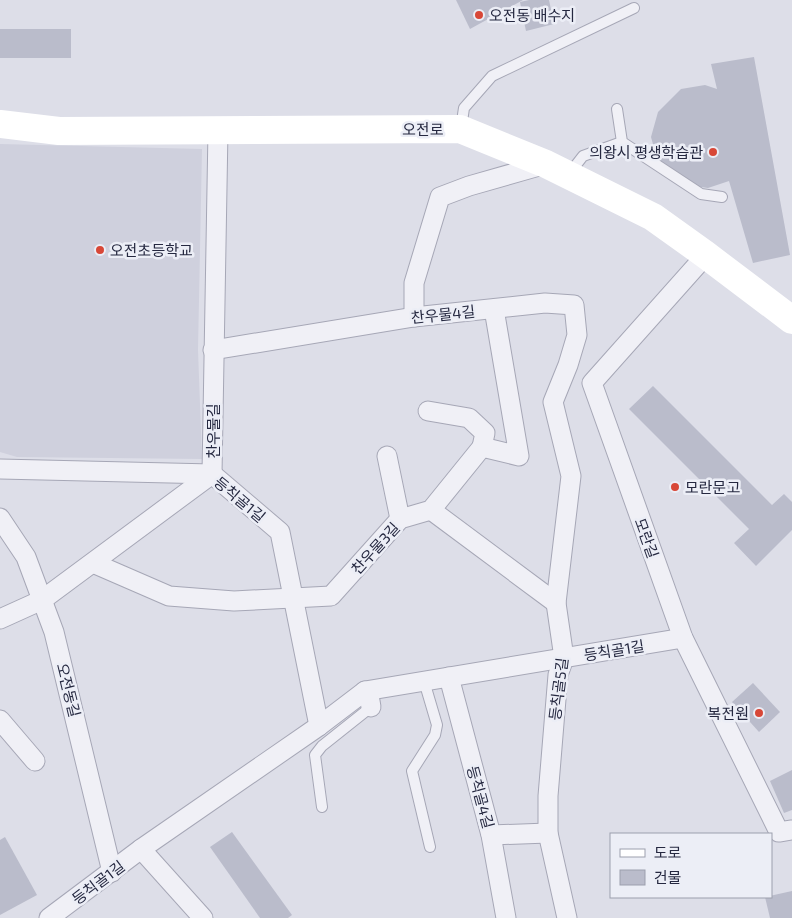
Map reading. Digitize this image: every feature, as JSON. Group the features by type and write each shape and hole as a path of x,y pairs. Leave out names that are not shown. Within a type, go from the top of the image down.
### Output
{"street":[{"name":"오전로","path":"0,124 59,131 460,129 557,170 653,217 792,320"},
{"name":"찬우물길","path":"0,619 42,600 212,474 218,130"},
{"path":"414,317 414,282 440,197 469,186 557,170"},
{"name":"모란길","path":"706,255 592,383 683,638 779,832 792,830"},
{"name":"찬우물4길","path":"213,350 414,317 545,303 574,305 577,335 568,365 553,402"},
{"path":"482,447 519,456 494,308"},
{"name":"등칙골5길","path":"553,402 571,476 556,603 564,658 557,684 548,796 548,833 567,918"},
{"path":"428,411 469,418 484,433 482,447 431,510 556,603"},
{"path":"387,456 400,519"},
{"name":"등칙골1길","path":"0,469 212,474 280,532 319,726"},
{"name":"찬우물3길","path":"93,563 169,596 234,601 331,596 400,519 431,510"},
{"name":"오전동길","path":"0,518 26,557 54,632 112,872"},
{"name":"등칙골1길","path":"48,918 141,849 319,726 368,699 424,681 683,638"},
{"name":"등칙골4길","path":"449,677 491,835 505,917"},
{"path":"0,720 34,761"},
{"path":"491,835 548,833"},
{"path":"141,849 203,918"}],"lane":[{"path":"460,129 464,108 492,76 634,8"},
{"path":"617,109 622,142 701,194 722,197"},
{"path":"557,170 582,156 622,142"},
{"path":"424,681 437,725 434,735 412,771 430,848"},
{"path":"322,807 315,755 368,699"}],"shaded area":[{"name":"오전초등학교","path":"0,144 202,149 198,350 202,459 17,457 0,452"}],"building":[{"name":"오전동 배수지","path":"456,0 523,0 470,29"},
{"name":"오전동 배수지","path":"549,0 554,24 526,31 520,2"},
{"path":"0,29 71,29 71,58 0,58"},
{"name":"의왕시 평생학습관","path":"754,57 790,255 753,263 729,181 708,188 687,185 659,166 651,137 658,112 681,89 705,85 717,89 711,64"},
{"path":"653,386 772,505 784,494 792,502 792,530 756,566 734,543 749,529 629,409"},
{"name":"복전원","path":"753,683 780,712 759,732 732,702"},
{"path":"792,770 792,810 784,813 770,781"},
{"path":"232,832 292,915 288,918 260,918 210,847"},
{"path":"5,837 37,895 0,915 0,840"},
{"path":"792,891 792,918 770,918 765,898 772,898 772,895"}],"place":[{"name":"오전동 배수지","path":"479,15"},
{"name":"의왕시 평생학습관","path":"713,152"},
{"name":"오전초등학교","path":"100,250"},
{"name":"모란문고","path":"675,487"},
{"name":"복전원","path":"759,713"}]}
